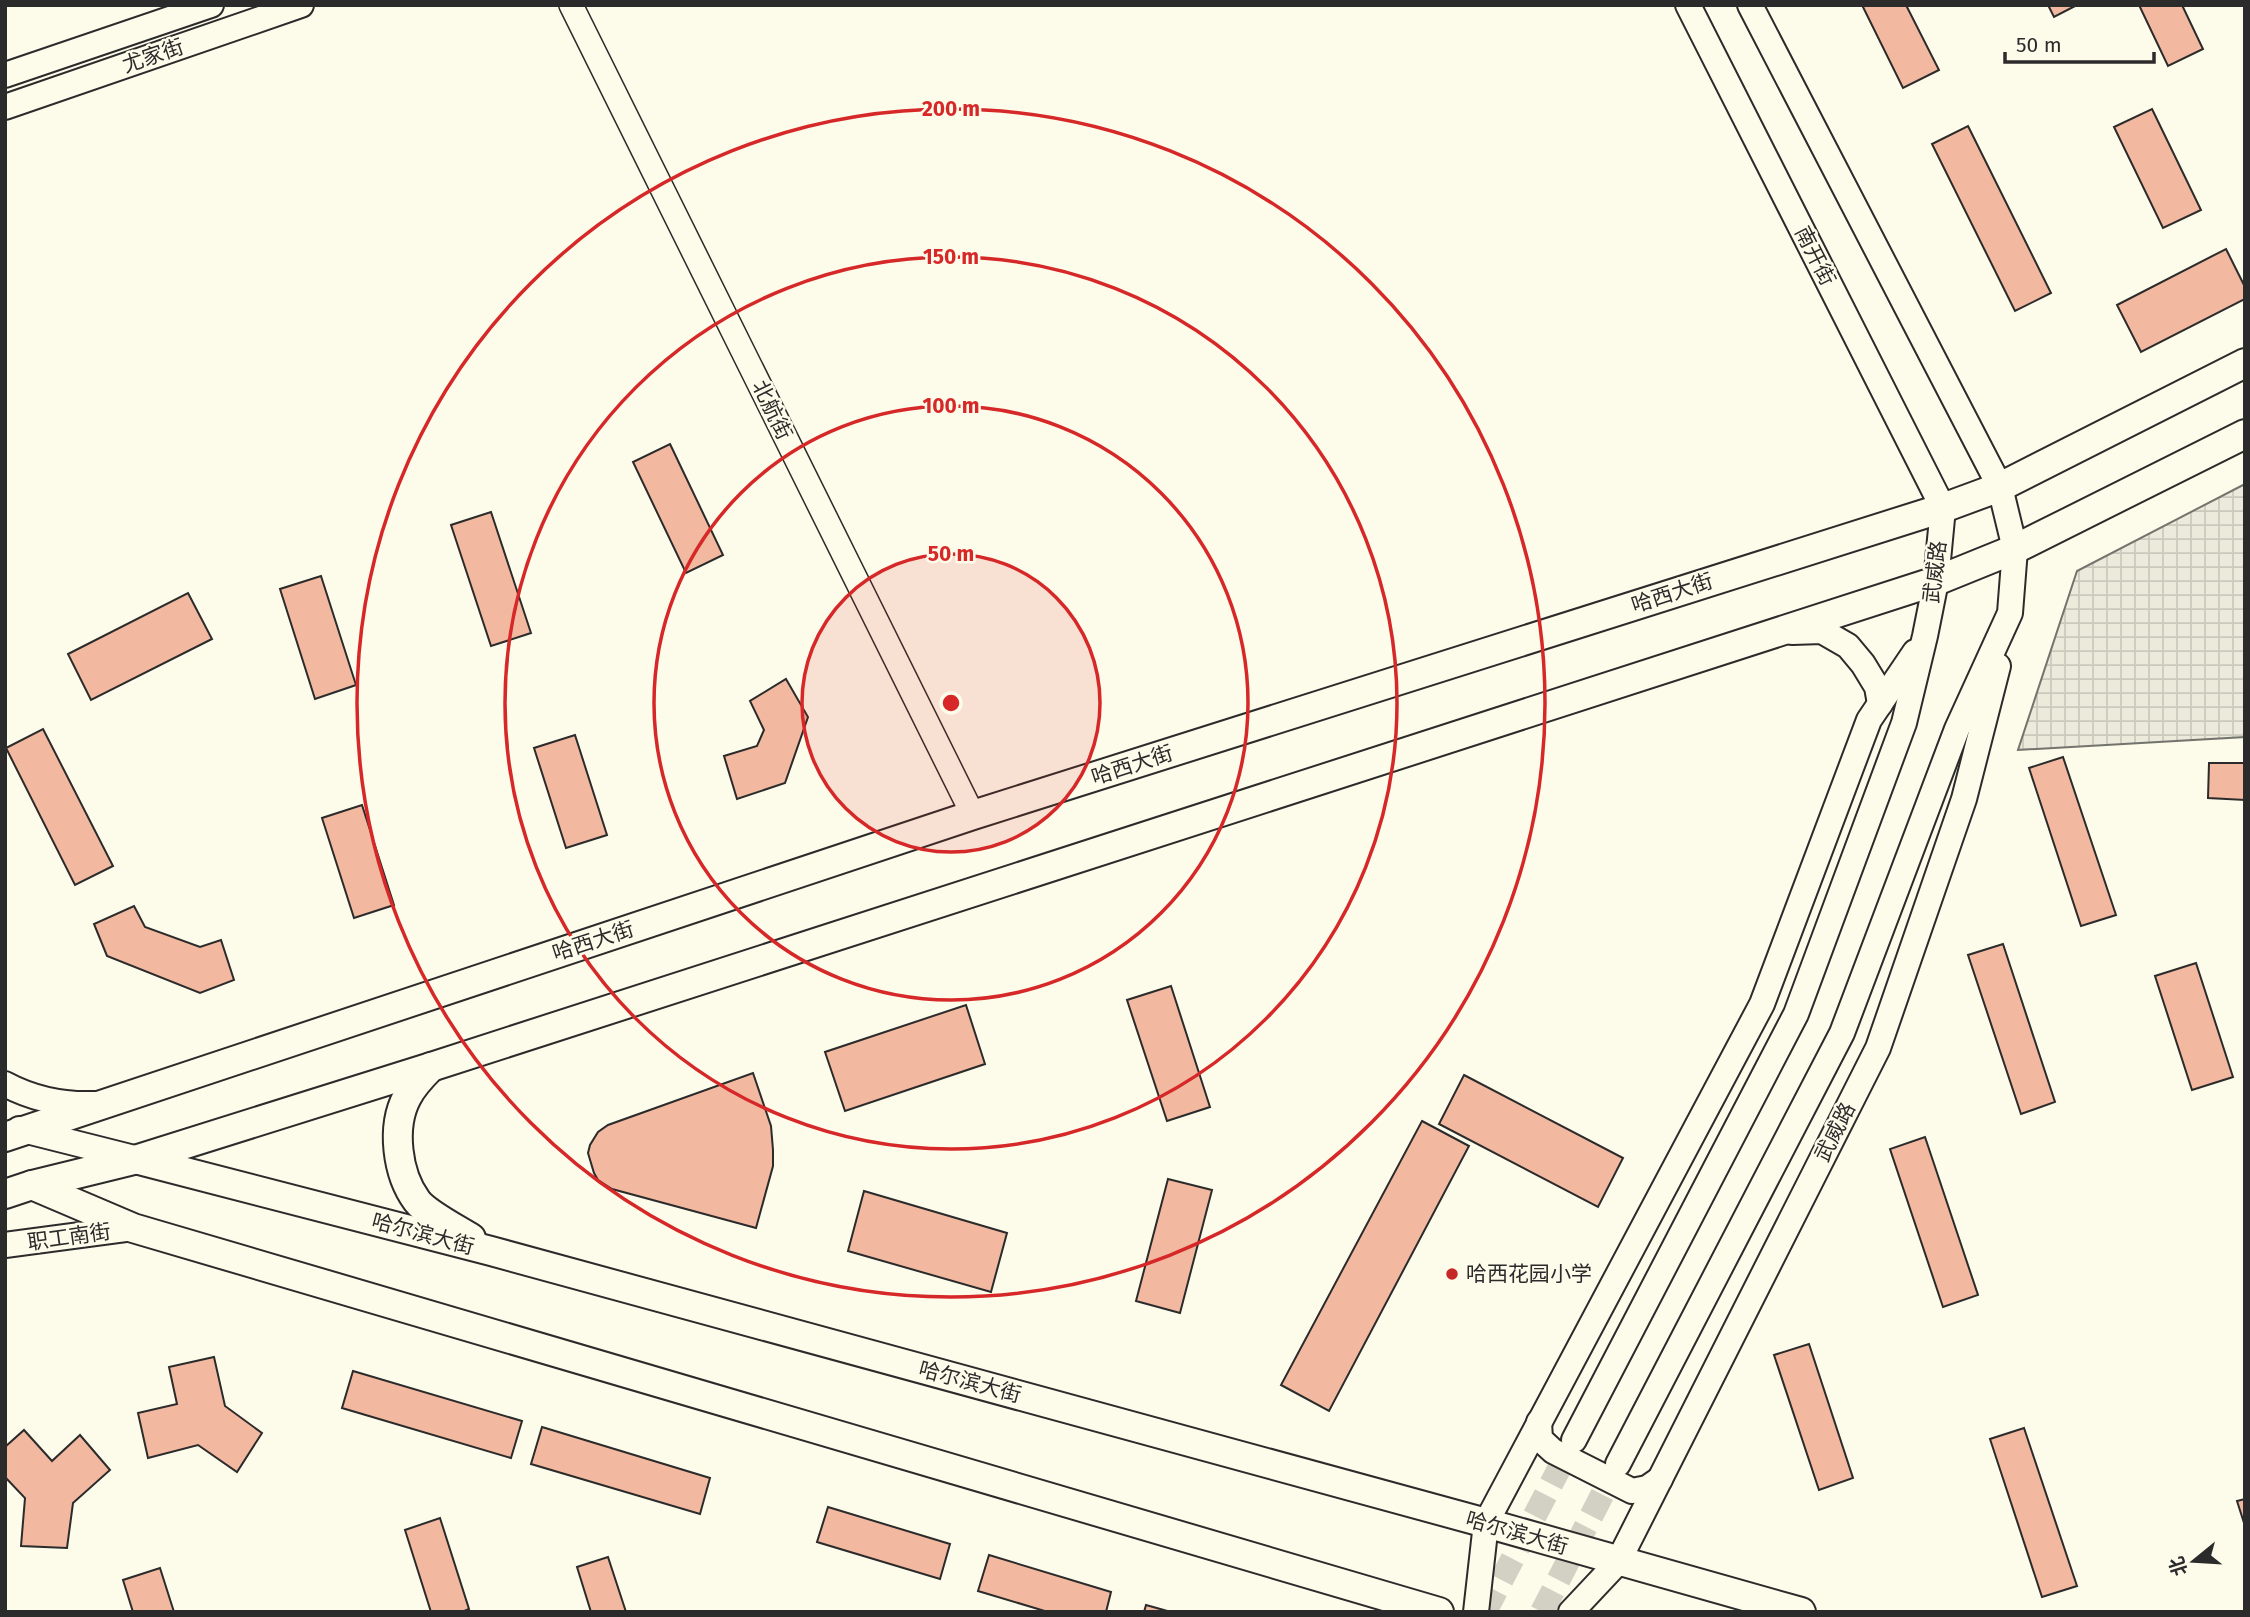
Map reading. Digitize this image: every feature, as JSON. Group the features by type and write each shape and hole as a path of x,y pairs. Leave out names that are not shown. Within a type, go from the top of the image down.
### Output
{"main road":[{"name":"尤家街","path":"5,75 211,5"},
{"name":"尤家街","path":"5,107 301,5"},
{"name":"南开街","path":"1688,5 1942,508"},
{"path":"1751,5 2000,487"},
{"name":"哈西大街","path":"12,1131 108,1103 972,815 1942,508 2000,487 2245,363"},
{"path":"5,1194 138,1159 431,1067 1936,581 2015,549 2245,434"},
{"name":"武威路","path":"1571,1612 1618,1562 1878,1048 1964,799 2010,612 2015,549 2000,487"},
{"name":"武威路","path":"1574,1440 1796,1014 1904,723 1936,581 1942,508"},
{"name":"武威路","path":"1618,1464 1842,1033 1957,729 2010,612"},
{"path":"1777,632 1822,631 1848,646 1877,687 1880,704"},
{"name":"武威路","path":"1476,1612 1486,1523 1762,1004 1869,720 1925,636"},
{"path":"431,1067 406,1099 398,1125 398,1149 407,1182 419,1203 491,1251"},
{"path":"5,1084 46,1100 77,1105 108,1103"},
{"path":"12,1131 138,1159"},
{"name":"哈尔滨大街","path":"138,1159 491,1251 1486,1523 1801,1612"},
{"path":"5,1176 133,1228 1439,1612"},
{"name":"职工南街","path":"5,1245 133,1228"},
{"path":"1539,1422 1540,1439 1553,1451 1632,1491 1647,1488 1660,1479"}],"street":[{"name":"北航街","path":"571,5 972,815"}],"shaded area":[{"path":"2245,484 2245,737 2018,750 2077,571"}],"building":[{"path":"1862,5 1906,5 1939,70 1903,88"},
{"path":"2048,5 2077,5 2054,17"},
{"path":"2139,5 2182,5 2203,49 2168,66"},
{"path":"2152,109 2201,210 2163,228 2114,127"},
{"path":"1968,126 2051,293 2015,311 1932,144"},
{"path":"2226,249 2245,287 2245,299 2141,352 2117,305"},
{"path":"670,444 723,555 686,573 633,462"},
{"path":"491,512 531,633 491,646 451,525"},
{"path":"321,576 356,685 315,699 280,589"},
{"path":"188,593 212,639 91,700 68,654"},
{"path":"786,679 808,717 785,783 737,799 724,756 757,746 764,730 750,701"},
{"path":"43,729 113,866 75,885 6,748"},
{"path":"575,735 607,835 566,848 534,748"},
{"path":"2063,757 2116,915 2081,926 2029,768"},
{"path":"2209,763 2245,763 2245,800 2208,798"},
{"path":"362,805 394,905 354,918 322,818"},
{"path":"134,906 145,927 200,947 221,940 234,980 200,993 107,956 94,924"},
{"path":"2003,944 2055,1102 2021,1114 1968,955"},
{"path":"2196,963 2233,1077 2192,1090 2155,976"},
{"path":"1171,986 1210,1107 1167,1121 1127,1000"},
{"path":"966,1005 985,1064 845,1111 825,1052"},
{"path":"753,1073 771,1126 773,1150 773,1166 756,1228 612,1189 598,1180 588,1153 598,1132 608,1125"},
{"path":"1464,1075 1623,1158 1598,1207 1439,1124"},
{"path":"1422,1121 1469,1146 1329,1411 1281,1385"},
{"path":"1925,1137 1978,1295 1943,1307 1890,1149"},
{"path":"1168,1179 1212,1190 1180,1313 1136,1301"},
{"path":"864,1191 1007,1233 991,1292 848,1251"},
{"path":"1809,1344 1853,1478 1819,1490 1774,1355"},
{"path":"214,1357 225,1406 262,1433 237,1472 198,1445 148,1458 138,1413 177,1404 169,1367"},
{"path":"353,1371 522,1421 511,1458 342,1408"},
{"path":"542,1427 710,1478 700,1514 531,1464"},
{"path":"2024,1428 2077,1586 2042,1597 1990,1439"},
{"path":"24,1430 52,1461 80,1435 110,1470 73,1503 67,1548 21,1546 25,1498 5,1477 5,1447"},
{"path":"2245,1499 2245,1526 2237,1501"},
{"path":"828,1507 950,1544 940,1579 817,1542"},
{"path":"440,1518 469,1609 462,1612 431,1612 405,1530"},
{"path":"989,1555 1111,1592 1106,1612 1048,1612 978,1591"},
{"path":"608,1557 626,1612 591,1612 577,1567"},
{"path":"160,1568 174,1612 133,1612 123,1580"},
{"path":"1146,1605 1171,1612 1144,1612"}],"tunnel":[{"path":"1485,1612 1574,1440"},
{"path":"1542,1612 1618,1464"}],"place":[{"name":"哈西花园小学","path":"1452,1274"}]}
